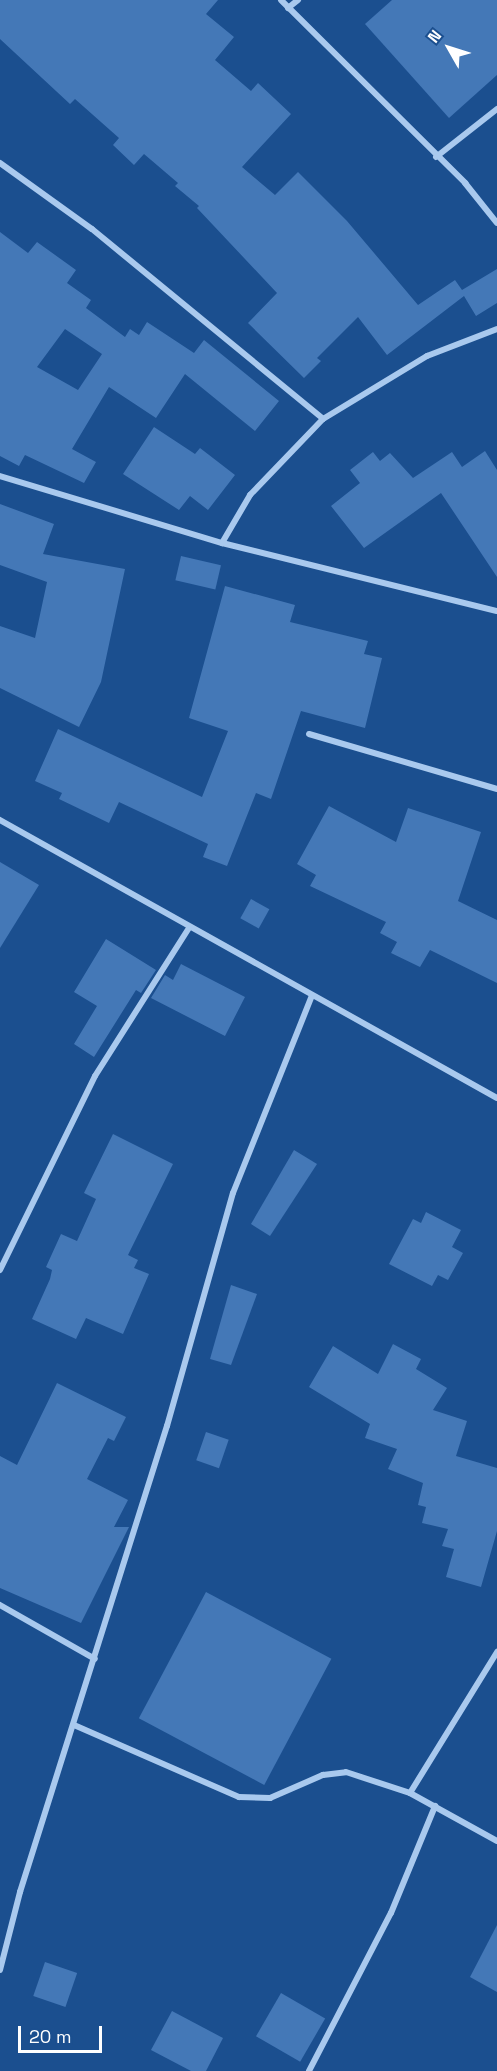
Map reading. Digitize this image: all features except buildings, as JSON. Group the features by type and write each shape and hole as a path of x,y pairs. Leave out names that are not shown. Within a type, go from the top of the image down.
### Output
{"street":[{"path":"281,0 436,157 465,183 497,222"},
{"path":"288,8 298,0"},
{"path":"436,157 497,109"},
{"path":"0,163 92,229 322,419"},
{"path":"222,543 250,495 322,419 428,356 497,329"},
{"path":"0,476 222,543 497,611"},
{"path":"309,734 497,789"},
{"path":"0,820 189,928 497,1098"},
{"path":"0,1270 95,1076 189,928"},
{"path":"0,1970 2,1955 167,1426 233,1193 312,995"},
{"path":"0,1605 95,1659"},
{"path":"410,1793 497,1652"},
{"path":"74,1725 239,1797 270,1798 323,1774 346,1772 410,1793 497,1841"},
{"path":"309,2071 391,1912 435,1806"}]}
